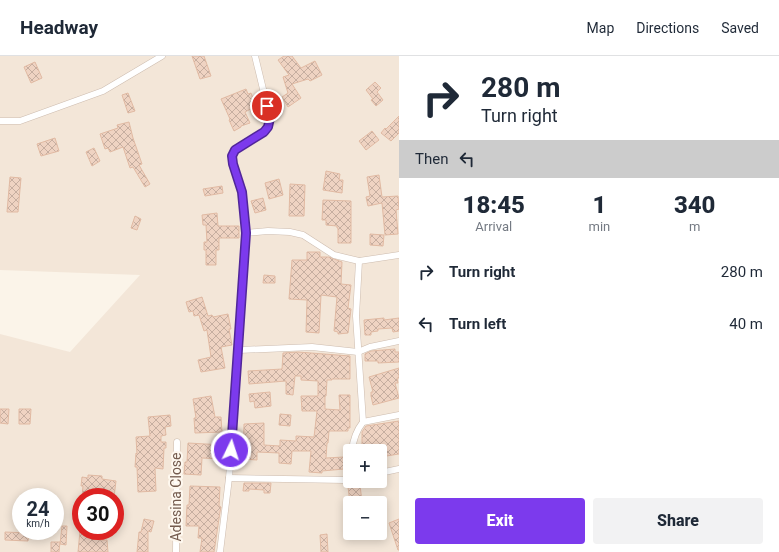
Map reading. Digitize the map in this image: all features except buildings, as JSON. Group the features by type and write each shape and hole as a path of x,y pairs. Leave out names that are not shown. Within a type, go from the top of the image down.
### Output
{"street":[{"path":"0,121 20,120 103,91 162,56"},
{"path":"220,552 229,478 246,233 242,192 232,156 235,150 264,132 268,127 270,118 255,56"},
{"path":"246,233 268,231 290,232 303,235 334,255 359,261 399,255"},
{"path":"359,261 356,316 363,422"},
{"path":"239,350 312,347 358,352 370,347 399,341"},
{"path":"353,444 356,430 363,422 399,415"},
{"name":"Adesina Close","path":"176,552 177,442"},
{"path":"387,472 399,470"},
{"path":"229,478 343,480"}],"shaded area":[{"path":"0,56 399,56 399,552 0,552 0,334 70,352 140,275 0,270"}],"route":[{"path":"231,450 246,233 242,192 232,156 235,150 264,132 268,127 270,118 267,106"}]}
